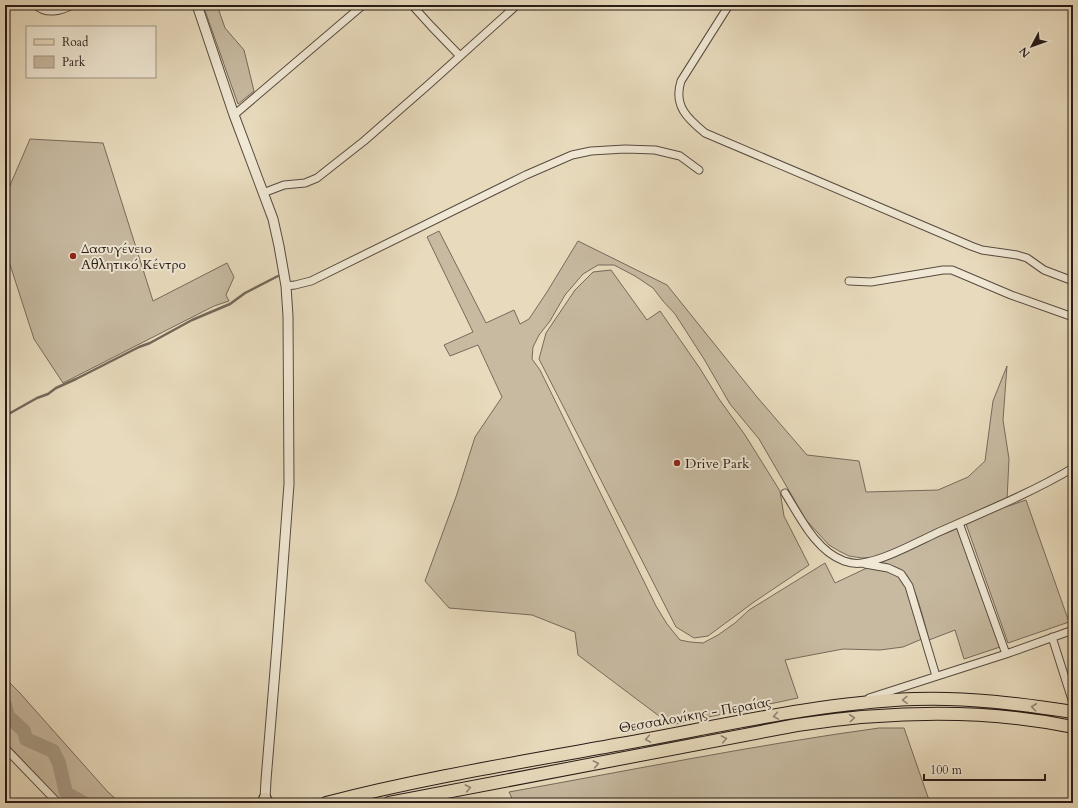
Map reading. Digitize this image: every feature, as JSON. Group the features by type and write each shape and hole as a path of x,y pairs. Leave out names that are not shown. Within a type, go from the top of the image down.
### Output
{"main road":[{"name":"Θεσσαλονίκης - Περαίας","path":"326,803 410,784 519,763 774,716 850,704 915,699 952,700 1014,704 1073,712"},
{"name":"Θεσσαλονίκης - Περαίας","path":"389,803 797,725 833,720 885,715 954,713 990,715 1073,727"}],"street":[{"path":"36,5 46,11 58,11 72,5"},
{"path":"197,5 234,115 273,219 286,286 288,316 289,484 266,802"},
{"path":"234,115 363,5"},
{"path":"412,5 460,56"},
{"path":"263,193 284,185 305,183 317,178 370,136 517,5"},
{"path":"729,5 681,82 678,91 682,111 705,133 971,246 982,250 1017,255 1027,258 1044,270 1073,280"},
{"path":"286,286 311,281 526,175 572,155 592,151 624,149 655,150 680,156 699,170"},
{"path":"849,281 871,282 943,270 952,270 1011,295 1073,317"},
{"path":"863,563 882,558 1030,492 1073,468"},
{"path":"785,493 809,530 823,546 839,558 854,563 863,563 888,568 901,574 909,586 936,676"},
{"path":"959,523 1006,654"},
{"path":"850,704 1006,654 1073,630"},
{"path":"1052,637 1073,703"},
{"path":"5,748 58,803"}],"green space":[{"path":"203,5 217,5 225,28 244,50 254,91 238,104"},
{"name":"Δασυγένειο Αθλητικό Κέντρο","path":"30,139 103,143 153,301 227,263 234,277 226,295 229,301 214,306 63,383 34,339 5,249 5,211 8,190"},
{"path":"439,231 486,323 514,310 520,324 529,319 578,241 667,285 757,397 807,455 859,461 866,492 938,490 968,477 985,461 993,401 1007,366 1003,420 1009,459 1007,500 877,557 862,558 849,556 829,545 806,520 759,439 730,404 704,359 675,314 653,288 635,276 614,265 598,265 583,274 565,295 533,347 532,359 540,370 656,606 667,624 680,640 703,643 735,623 749,610 825,563 835,583 869,567 900,576 908,587 922,639 903,647 880,650 843,649 785,660 798,698 671,725 578,655 575,632 532,615 449,608 425,581 457,494 475,437 502,397 478,345 450,356 444,345 473,332 427,237"},
{"name":"Drive Park","path":"611,270 647,320 660,311 745,435 780,491 784,516 809,565 754,602 708,636 694,638 676,627 539,359 546,333 575,290 593,272"},
{"path":"1026,500 1069,622 1008,643 965,521"},
{"path":"960,527 1000,647 964,659 955,630 929,640 911,582 902,570 878,563"},
{"path":"5,678 107,791 120,803 63,803 9,746 5,727"},
{"path":"879,728 904,728 930,803 514,803 509,792 740,750"}],"waterway":[{"path":"5,416 37,398 48,394 56,388 150,343 192,320 230,304 245,293 278,276"},
{"path":"5,705 8,716 24,731 26,739 53,751 59,763 66,793 84,803"}],"place":[{"name":"Δασυγένειο Αθλητικό Κέντρο","path":"73,256"},
{"name":"Drive Park","path":"677,463"}]}
